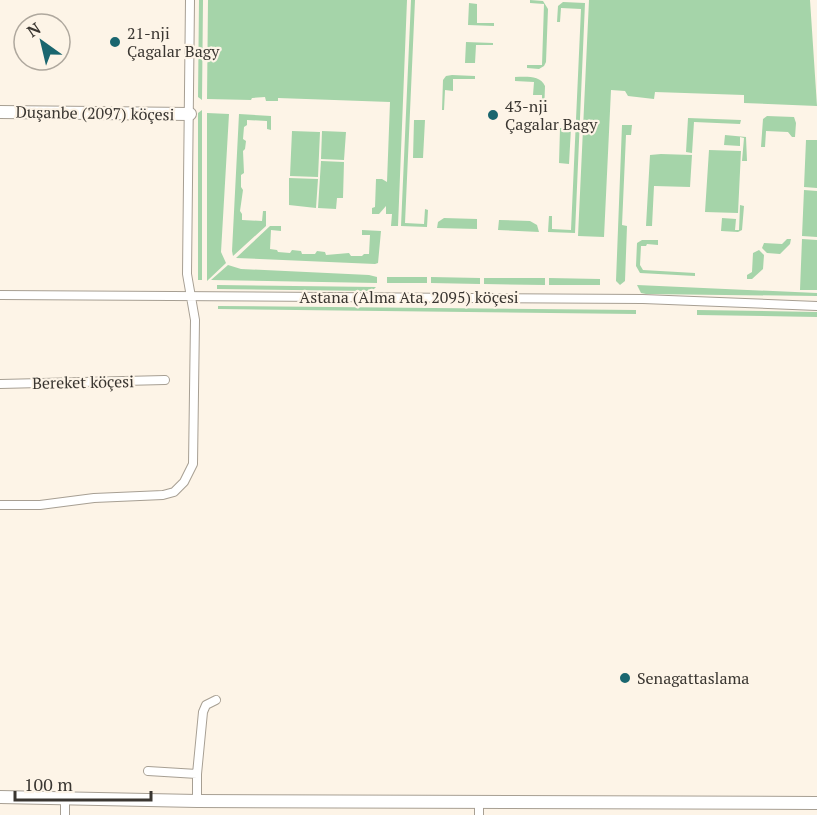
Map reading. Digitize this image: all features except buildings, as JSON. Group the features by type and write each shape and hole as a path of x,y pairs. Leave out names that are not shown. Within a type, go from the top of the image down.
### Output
{"street":[{"path":"0,505 40,505 94,498 163,495 174,492 194,464 195,320 187,274 190,0"},
{"name":"Duşanbe (2097) köçesi","path":"0,112 190,114"},
{"name":"Astana (Alma Ata, 2095) köçesi","path":"0,296 643,298 817,306"},
{"name":"Bereket köçesi","path":"0,384 165,380"},
{"path":"197,801 197,774 203,712 206,705 216,700"},
{"path":"148,771 197,774"},
{"path":"0,797 197,801 817,803"},
{"path":"65,799 65,815"},
{"path":"479,802 479,815"}],"green space":[{"path":"199,0 203,0 202,100 198,97"},
{"path":"208,0 407,0 398,226 391,226 392,214 386,214 386,206 379,214 372,214 372,208 375,207 376,179 387,182 390,102 278,98 278,101 266,101 265,97 251,100 207,99"},
{"path":"411,0 415,0 405,223 424,224 425,209 428,210 427,227 401,226"},
{"path":"530,0 543,1 548,9 546,62 539,69 527,68 527,65 542,65 544,4 530,3"},
{"path":"589,0 810,0 817,106 744,103 744,95 655,92 654,99 628,96 625,91 611,90 604,237 578,236"},
{"path":"563,2 585,3 575,233 548,232 549,216 552,216 552,229 571,230 581,9 561,8 560,22 557,22 558,6"},
{"path":"469,3 477,4 477,23 494,23 494,26 468,25"},
{"path":"466,42 493,43 493,45 476,45 475,63 465,63"},
{"path":"446,76 475,76 475,79 453,79 453,91 445,90 444,110 442,110 443,80"},
{"path":"515,77 532,77 543,82 545,86 544,114 542,114 542,95 533,95 534,82 515,81"},
{"path":"202,110 202,280 198,280 198,113"},
{"path":"207,113 229,114 221,252 226,263 207,281"},
{"path":"239,114 271,116 271,130 267,129 267,121 247,120 247,125 244,127 243,139 246,141 243,151 244,173 241,175 242,220 262,221 263,211 266,211 266,226 233,256 232,251"},
{"path":"767,116 794,117 795,137 788,132 766,131 765,147 761,147 763,119"},
{"path":"688,118 741,120 740,124 694,122 692,153 686,152"},
{"path":"414,120 425,120 423,158 413,158"},
{"path":"622,125 632,125 631,135 626,135 622,225 627,226 625,281 620,285 616,281"},
{"path":"560,128 571,128 569,164 559,163"},
{"path":"292,131 320,132 318,177 290,176"},
{"path":"322,131 346,132 344,160 321,159"},
{"path":"725,135 746,137 747,161 742,161 744,138 740,137 740,146 724,145"},
{"path":"806,140 817,140 817,188 804,187"},
{"path":"709,150 741,151 738,213 705,212"},
{"path":"650,155 692,155 690,187 654,186 652,226 646,226"},
{"path":"321,161 344,162 343,198 337,198 336,209 318,208"},
{"path":"289,178 318,179 316,208 289,205"},
{"path":"804,190 817,191 817,237 802,236"},
{"path":"740,205 744,206 742,230 738,232 721,231 722,218 736,219 735,230 739,230"},
{"path":"444,218 477,219 477,229 437,228 438,222"},
{"path":"499,220 530,221 537,225 539,232 498,230"},
{"path":"270,226 281,226 281,231 271,230 270,249 290,253 292,250 301,251 302,254 315,254 317,251 325,252 326,255 349,253 351,256 362,256 369,254 370,235 362,235 362,230 381,231 378,263 236,258"},
{"path":"787,239 791,239 790,244 780,254 767,253 762,248 764,243 782,244"},
{"path":"802,239 817,240 817,290 800,290"},
{"path":"642,240 658,240 658,245 641,246 640,265 643,270 695,273 695,276 640,273 636,266 637,243"},
{"path":"759,250 764,255 763,269 752,279 747,279 747,275 752,272 753,253"},
{"path":"228,265 241,269 369,275 377,277 377,283 211,280"},
{"path":"387,277 427,277 427,283 387,283"},
{"path":"431,277 480,278 480,284 431,283"},
{"path":"484,278 545,278 545,285 484,284"},
{"path":"549,278 600,279 600,285 549,285"},
{"path":"217,285 376,287 372,291 217,289"},
{"path":"637,285 817,293 817,296 646,294 641,293"},
{"path":"218,306 636,310 636,314 218,309"},
{"path":"697,310 817,312 817,317 697,315"}],"place":[{"name":"21-nji Çagalar Bagy","path":"115,42"},
{"name":"43-nji Çagalar Bagy","path":"493,115"},
{"name":"Senagattaslama","path":"625,678"}]}
